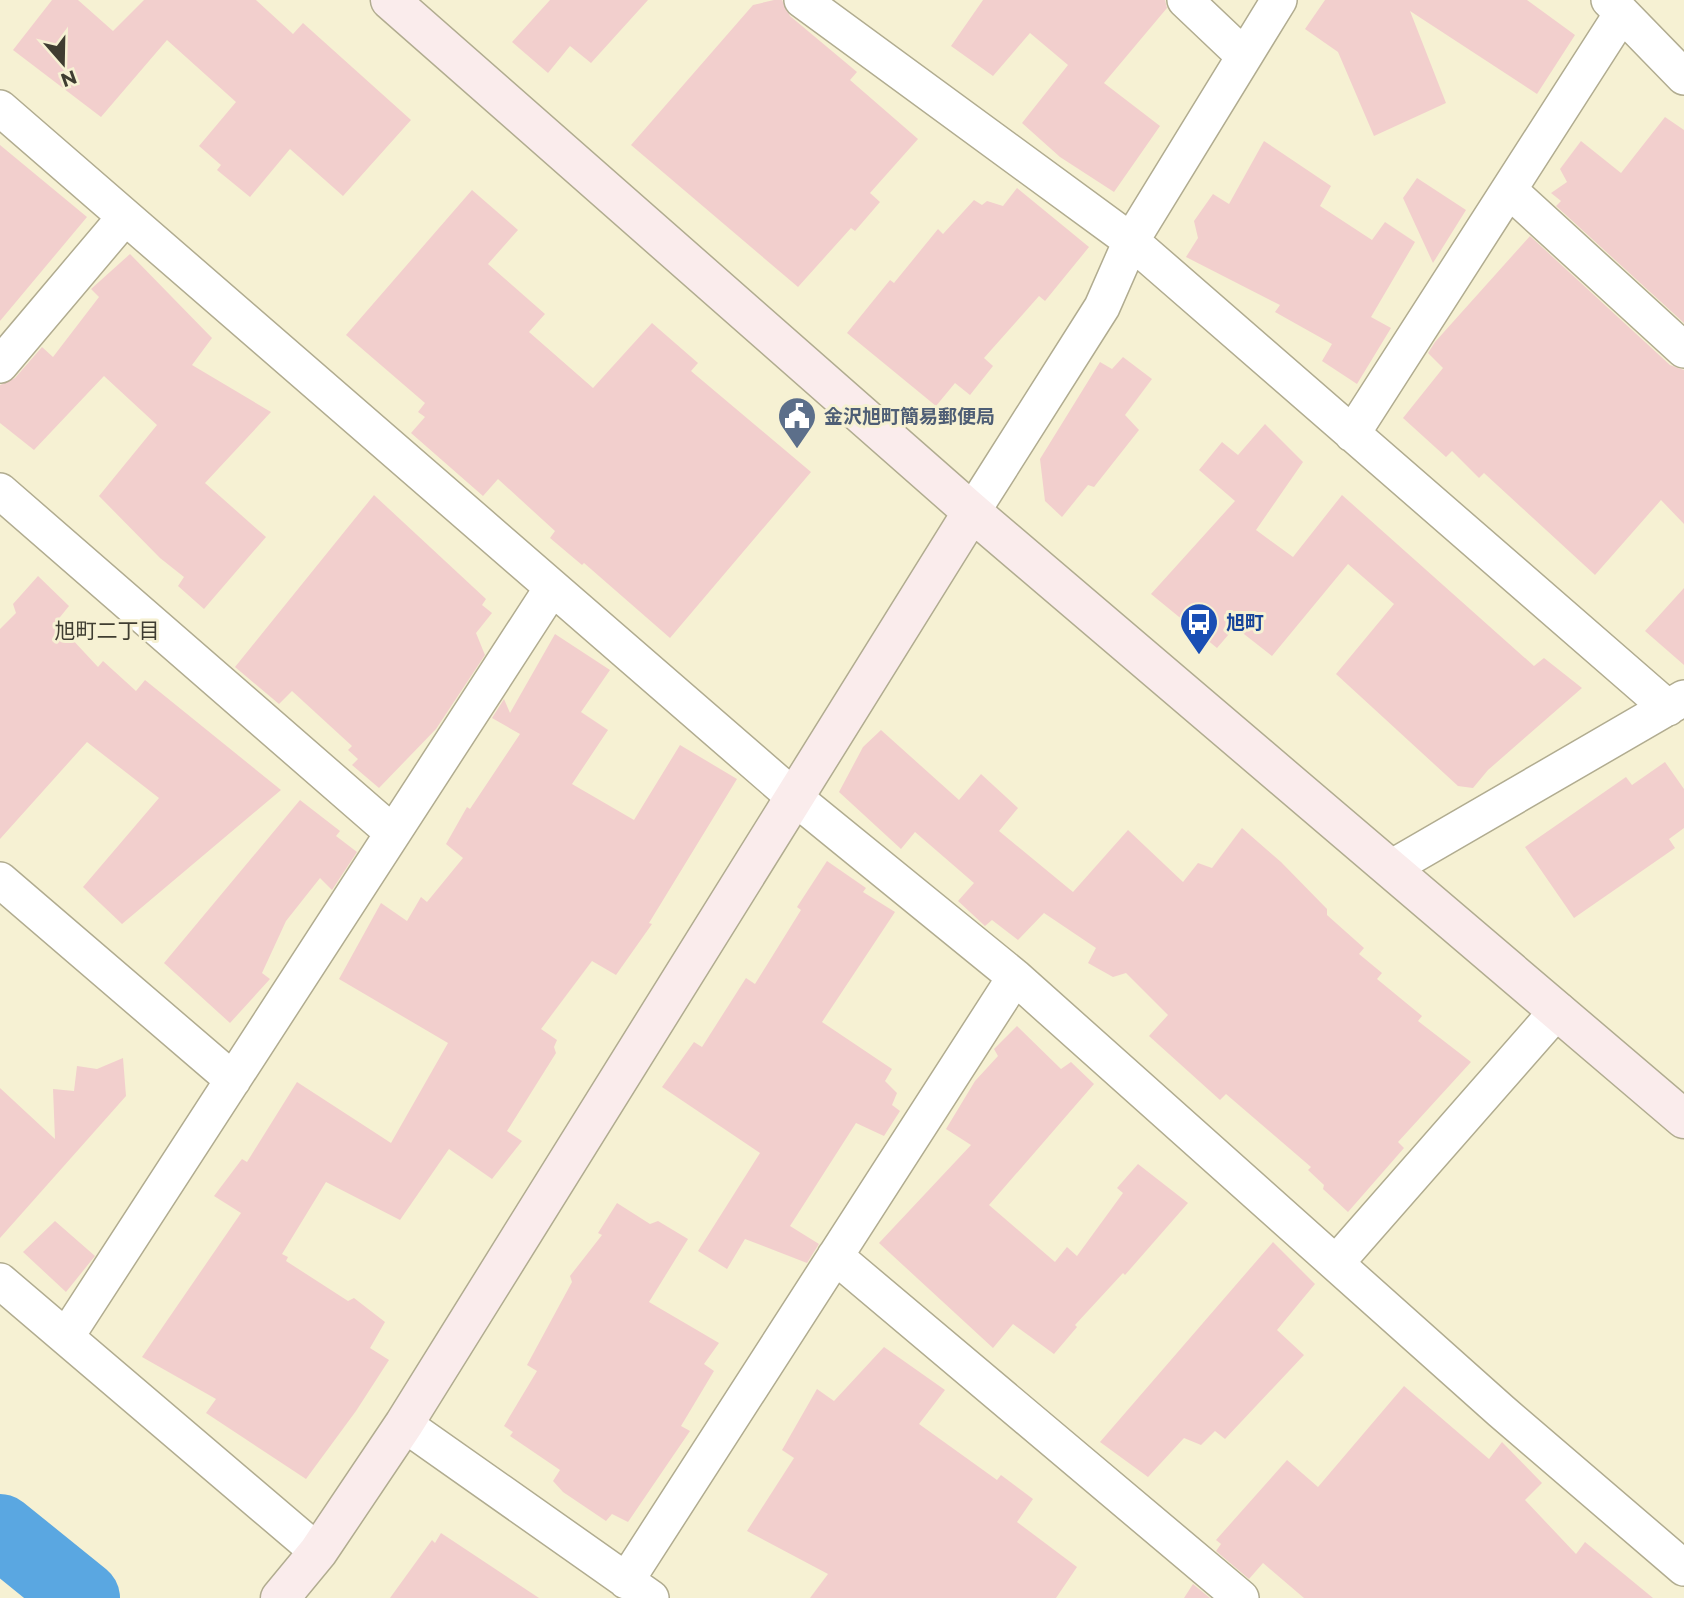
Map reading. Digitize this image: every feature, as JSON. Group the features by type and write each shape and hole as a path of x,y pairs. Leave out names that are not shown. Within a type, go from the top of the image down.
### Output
{"street":[{"path":"390,0 972,512 1684,1119"},
{"path":"802,0 1131,241 1352,434 1676,703 1391,868"},
{"path":"1185,0 1244,56"},
{"path":"285,1592 318,1552 404,1424 1102,307 1131,241 1279,0"},
{"path":"1352,434 1509,190 1615,8 1684,77"},
{"path":"0,108 794,797 1015,978 1335,1264 1684,1567"},
{"path":"1509,190 1684,350"},
{"path":"0,365 125,216"},
{"path":"0,491 393,833"},
{"path":"66,1337 552,588"},
{"path":"0,880 233,1080"},
{"path":"404,1424 639,1589 835,1256 1015,978"},
{"path":"1335,1264 1558,1010"},
{"path":"835,1256 1241,1598"},
{"path":"0,1281 318,1552"}],"building":[{"path":"52,0 78,0 113,31 144,0 256,0 293,34 303,23 411,120 343,196 290,149 250,197 217,170 221,165 199,146 236,102 167,40 101,117 13,50"},
{"path":"550,0 648,0 591,63 570,46 548,73 512,42"},
{"path":"782,0 790,16 857,72 850,80 918,139 870,193 880,202 855,231 851,228 798,287 631,145 753,5"},
{"path":"983,0 1165,0 1167,8 1104,83 1160,126 1114,192 1060,157 1022,123 1068,65 1030,33 993,76 951,46"},
{"path":"1325,0 1527,0 1575,35 1537,94 1410,11 1446,103 1374,136 1338,52 1305,29"},
{"path":"1665,117 1684,130 1684,323 1556,206 1561,201 1551,193 1567,182 1560,169 1581,141 1621,173"},
{"path":"1264,141 1331,186 1320,206 1372,240 1385,222 1415,242 1371,317 1391,328 1357,384 1322,361 1332,344 1275,312 1280,305 1186,257 1198,238 1194,221 1213,194 1229,204"},
{"path":"0,145 87,217 0,321"},
{"path":"1417,178 1466,210 1433,263 1403,198"},
{"path":"1017,188 1089,247 1045,301 1039,296 984,358 993,366 970,395 955,383 936,406 847,333 890,280 894,283 938,229 943,234 974,200 982,205 987,201 1003,206"},
{"path":"472,190 518,230 488,264 545,314 529,332 593,388 652,323 698,363 691,371 811,472 670,638 584,563 582,565 550,538 555,531 498,479 483,496 411,433 425,417 418,412 425,403 346,335"},
{"path":"1530,236 1670,365 1684,370 1684,524 1661,500 1595,575 1484,473 1479,478 1452,451 1446,457 1403,418 1443,368 1428,353 1435,342"},
{"path":"130,254 212,338 192,365 271,412 205,483 266,537 204,609 178,586 184,577 160,558 99,496 157,425 104,376 34,450 0,423 0,385 15,378 42,347 53,357 99,297 91,289"},
{"path":"1123,357 1152,379 1125,415 1139,430 1094,487 1088,485 1062,517 1045,501 1040,459 1100,362 1112,369"},
{"path":"1265,424 1303,462 1256,530 1293,557 1342,495 1534,666 1544,658 1582,688 1488,770 1473,788 1458,786 1336,674 1394,604 1348,564 1272,656 1235,627 1217,648 1151,594 1235,501 1199,470 1222,442 1238,455"},
{"path":"374,495 486,599 482,605 492,613 476,633 485,655 436,729 379,788 352,765 358,759 348,750 352,746 292,691 279,704 235,667"},
{"path":"38,576 69,606 56,622 98,667 103,661 136,691 145,680 281,790 122,924 83,887 159,798 87,742 0,839 0,629 16,613 13,604"},
{"path":"1684,588 1684,665 1645,631"},
{"path":"555,634 610,670 581,712 608,730 572,784 634,820 680,745 737,779 649,923 652,924 616,975 592,961 541,1029 557,1040 554,1047 556,1053 507,1131 522,1141 492,1179 449,1149 400,1220 326,1182 282,1254 288,1257 286,1261 348,1301 354,1298 385,1322 370,1348 389,1360 356,1411 306,1479 206,1413 216,1399 142,1357 241,1213 214,1196 242,1159 247,1162 297,1082 391,1143 448,1043 339,979 381,903 407,921 421,897 427,902 463,858 446,844 467,807 470,809 520,734 492,718 504,699 510,713"},
{"path":"881,730 959,800 981,774 1018,808 999,831 1073,892 1128,830 1183,882 1198,863 1212,868 1242,828 1281,862 1327,909 1327,915 1364,948 1359,954 1382,973 1377,979 1422,1016 1418,1021 1471,1062 1398,1142 1404,1148 1348,1212 1323,1189 1324,1185 1308,1170 1311,1167 1226,1094 1220,1100 1149,1036 1168,1015 1126,973 1113,977 1088,963 1096,948 1044,913 1018,940 992,920 985,926 958,901 974,883 915,832 901,849 839,792 863,747"},
{"path":"1665,762 1684,789 1684,828 1669,839 1675,848 1574,918 1525,847 1626,777 1632,785"},
{"path":"300,800 340,831 336,836 357,852 332,890 320,878 286,921 262,973 270,979 230,1023 164,963"},
{"path":"827,861 866,888 863,892 895,912 822,1022 892,1069 885,1081 897,1093 892,1105 900,1111 884,1136 856,1123 790,1226 819,1244 807,1263 745,1239 727,1269 698,1251 760,1153 662,1087 694,1042 702,1047 746,978 755,984 801,910 797,907"},
{"path":"1017,1026 1061,1069 1071,1062 1094,1084 989,1205 1055,1262 1067,1247 1077,1256 1123,1193 1117,1188 1138,1164 1188,1203 1125,1275 1123,1273 1075,1325 1077,1327 1054,1354 1013,1324 993,1348 879,1243 971,1145 946,1129 975,1081 998,1056 994,1049"},
{"path":"123,1058 126,1096 0,1238 0,1088 55,1139 53,1089 74,1091 77,1066 97,1069"},
{"path":"617,1203 650,1224 658,1221 688,1239 649,1302 719,1343 704,1364 714,1371 681,1426 690,1431 628,1522 612,1514 606,1521 563,1492 553,1481 560,1470 510,1436 513,1432 504,1426 537,1371 527,1365 572,1282 570,1276 602,1235 598,1233"},
{"path":"55,1221 95,1256 66,1292 23,1252"},
{"path":"1273,1242 1315,1284 1277,1330 1304,1355 1225,1439 1215,1431 1201,1445 1184,1438 1148,1477 1100,1442"},
{"path":"884,1347 945,1390 919,1424 997,1480 1001,1475 1033,1499 1017,1522 1077,1567 1056,1598 810,1598 828,1574 747,1531 794,1458 782,1450 817,1389 834,1401"},
{"path":"1404,1386 1489,1459 1502,1442 1542,1483 1525,1500 1576,1554 1585,1542 1653,1598 1304,1598 1263,1563 1249,1579 1216,1551 1221,1544 1216,1540 1287,1460 1318,1487"},
{"path":"441,1533 539,1598 390,1598 432,1540 435,1543"},
{"path":"1193,1584 1210,1598 1184,1598"}],"waterway":[{"path":"0,1531 83,1598"}],"place":[{"name":"金沢旭町簡易郵便局","path":"797,450"},
{"name":"旭町","path":"1199,656"}],"district":[{"name":"旭町二丁目","path":"107,631"}]}
